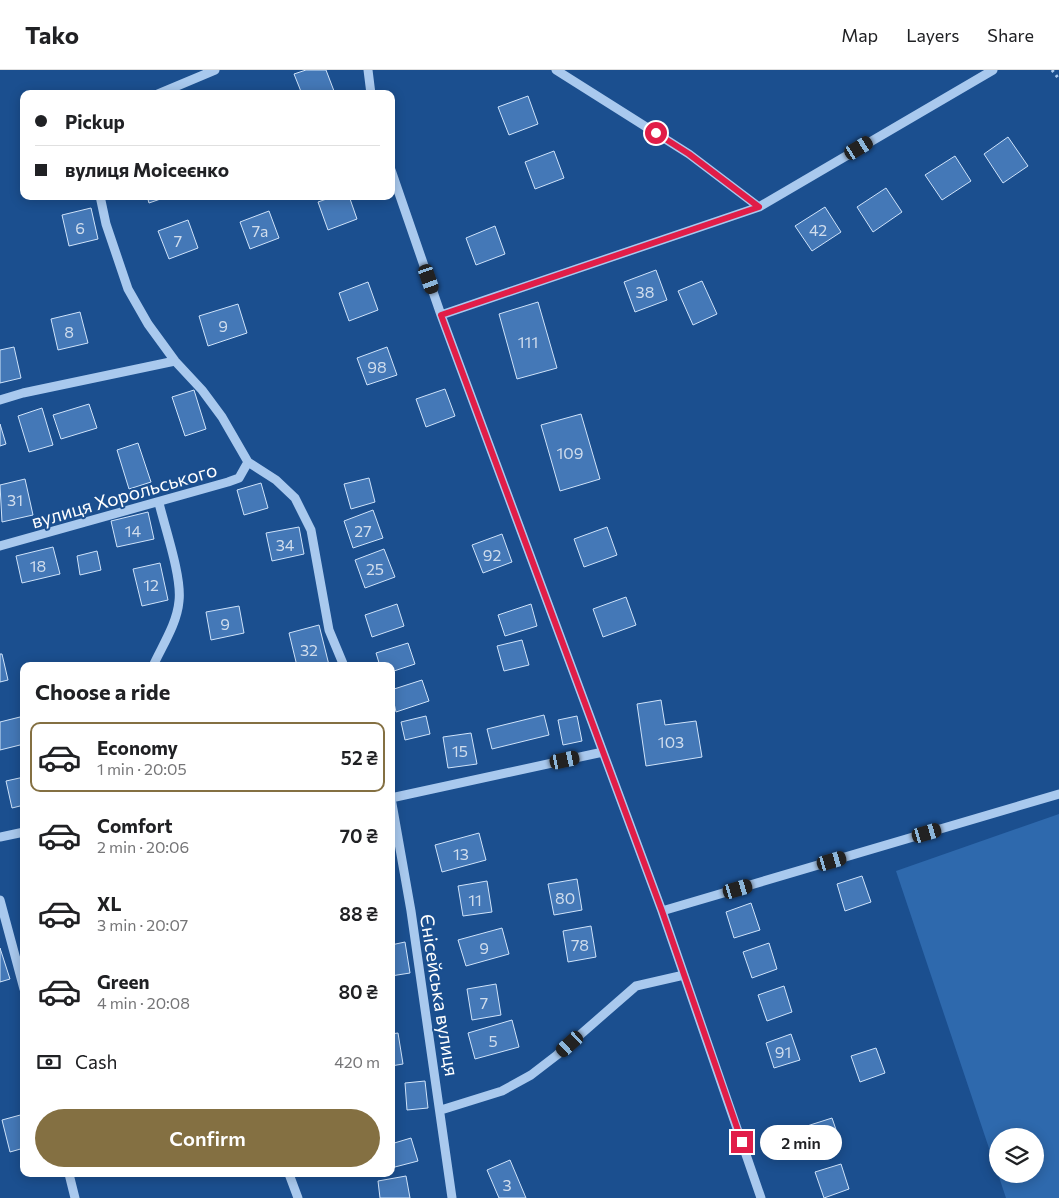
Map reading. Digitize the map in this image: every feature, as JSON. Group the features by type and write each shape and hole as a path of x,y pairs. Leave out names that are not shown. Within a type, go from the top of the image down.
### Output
{"street":[{"path":"168,90 215,70"},
{"path":"368,70 370,90"},
{"path":"556,70 689,154 759,207"},
{"path":"441,315 759,207 993,70"},
{"path":"395,182 441,315 662,911 760,1198"},
{"path":"101,200 106,224 128,289 148,324 175,361 202,390 222,417 248,462 276,480 295,498 311,530 329,630 342,662"},
{"path":"0,400 23,392 175,361"},
{"name":"вулиця Хорольського","path":"0,546 159,503 239,478 248,462"},
{"path":"155,662 172,624 179,601 177,580 159,503"},
{"path":"395,797 603,752"},
{"path":"662,911 1059,794"},
{"name":"Єнісейська вулиця","path":"395,823 441,1110 452,1198"},
{"path":"0,837 20,833"},
{"path":"0,900 20,974"},
{"path":"441,1110 502,1090 531,1075 558,1055 636,986 684,975"},
{"path":"70,1177 75,1198"},
{"path":"291,1177 298,1198"}],"path":[{"path":"1052,70 1059,78"}],"shaded area":[{"path":"1059,814 1059,1198 1006,1198 1001,1183 1044,1183 1044,1128 989,1128 989,1148 896,871"}],"building":[{"path":"306,70 326,70 334,90 300,90 294,74"},
{"path":"528,96 538,124 509,135 498,107"},
{"path":"1008,137 1028,166 1003,183 984,154"},
{"path":"554,151 564,178 535,189 525,162"},
{"path":"955,156 971,181 942,200 925,175"},
{"path":"886,188 902,212 873,232 857,207"},
{"path":"324,200 350,200 357,219 328,230 318,202"},
{"path":"825,207 841,232 812,251 795,226"},
{"path":"91,208 98,239 69,246 62,215"},
{"path":"269,211 279,238 250,249 240,222"},
{"path":"188,220 198,248 169,259 158,231"},
{"path":"495,226 505,254 476,265 466,238"},
{"path":"656,270 667,300 635,312 624,282"},
{"path":"702,281 717,314 693,325 678,291"},
{"path":"368,282 378,310 349,321 339,293"},
{"path":"538,302 557,368 517,379 499,314"},
{"path":"238,304 247,333 208,346 199,316"},
{"path":"80,312 88,343 58,350 51,319"},
{"path":"14,347 21,378 0,383 0,350"},
{"path":"387,347 397,375 367,385 357,358"},
{"path":"445,389 455,416 426,427 416,399"},
{"path":"194,390 206,429 185,436 172,397"},
{"path":"89,404 97,428 61,439 53,415"},
{"path":"42,408 53,445 29,452 18,416"},
{"path":"581,414 600,479 560,491 541,425"},
{"path":"0,424 6,444 0,446"},
{"path":"138,443 151,482 129,489 117,450"},
{"path":"369,478 375,502 351,509 344,484"},
{"path":"25,479 33,515 2,522 0,485"},
{"path":"261,483 268,508 244,515 237,490"},
{"path":"373,510 383,538 353,548 344,521"},
{"path":"148,512 154,539 117,547 111,521"},
{"path":"299,527 304,554 272,561 266,533"},
{"path":"607,527 617,555 584,567 574,539"},
{"path":"502,534 512,562 483,573 472,545"},
{"path":"53,547 60,574 22,583 16,556"},
{"path":"384,549 395,577 365,588 355,560"},
{"path":"97,551 101,570 80,575 77,556"},
{"path":"160,563 168,600 142,606 133,569"},
{"path":"626,597 636,625 603,637 593,609"},
{"path":"397,604 404,626 372,637 365,615"},
{"path":"531,604 537,626 505,636 498,615"},
{"path":"239,606 244,633 211,640 206,612"},
{"path":"319,625 328,662 296,662 289,633"},
{"path":"522,640 529,665 504,671 497,646"},
{"path":"408,643 415,664 395,671 395,662 379,662 376,653"},
{"path":"0,654 2,654 8,680 0,682"},
{"path":"422,680 429,701 396,712 395,689"},
{"path":"661,700 665,725 696,721 702,757 646,766 637,704"},
{"path":"544,715 549,735 492,749 487,729"},
{"path":"426,716 430,734 405,740 401,722"},
{"path":"577,716 582,741 563,745 558,720"},
{"path":"20,717 20,745 0,750 0,722"},
{"path":"471,733 477,764 448,768 443,737"},
{"path":"20,778 20,806 12,808 6,781"},
{"path":"479,833 486,860 442,872 435,845"},
{"path":"862,876 871,902 845,911 837,884"},
{"path":"577,879 582,910 554,915 548,884"},
{"path":"487,881 492,912 463,916 458,886"},
{"path":"751,903 760,930 734,938 726,912"},
{"path":"591,926 596,957 568,962 563,931"},
{"path":"502,928 509,954 466,966 458,940"},
{"path":"405,942 410,973 395,975 395,944"},
{"path":"769,943 777,969 752,978 743,952"},
{"path":"0,948 10,979 0,982"},
{"path":"496,984 501,1015 472,1020 467,989"},
{"path":"784,986 792,1012 767,1021 758,995"},
{"path":"512,1020 519,1047 475,1059 468,1033"},
{"path":"395,1033 398,1033 403,1064 395,1065"},
{"path":"791,1034 800,1060 774,1068 766,1043"},
{"path":"876,1048 885,1073 860,1082 851,1056"},
{"path":"425,1081 428,1108 407,1110 405,1083"},
{"path":"20,1115 20,1149 10,1152 2,1120"},
{"path":"832,1118 841,1144 815,1152 807,1126"},
{"path":"411,1138 418,1161 395,1167 395,1143"},
{"path":"510,1160 526,1198 499,1198 487,1170"},
{"path":"841,1164 849,1189 824,1198 815,1172"},
{"path":"406,1176 410,1198 380,1198 378,1181"}],"route":[{"path":"656,133 689,154 759,207 441,315 662,911 742,1142"}]}
